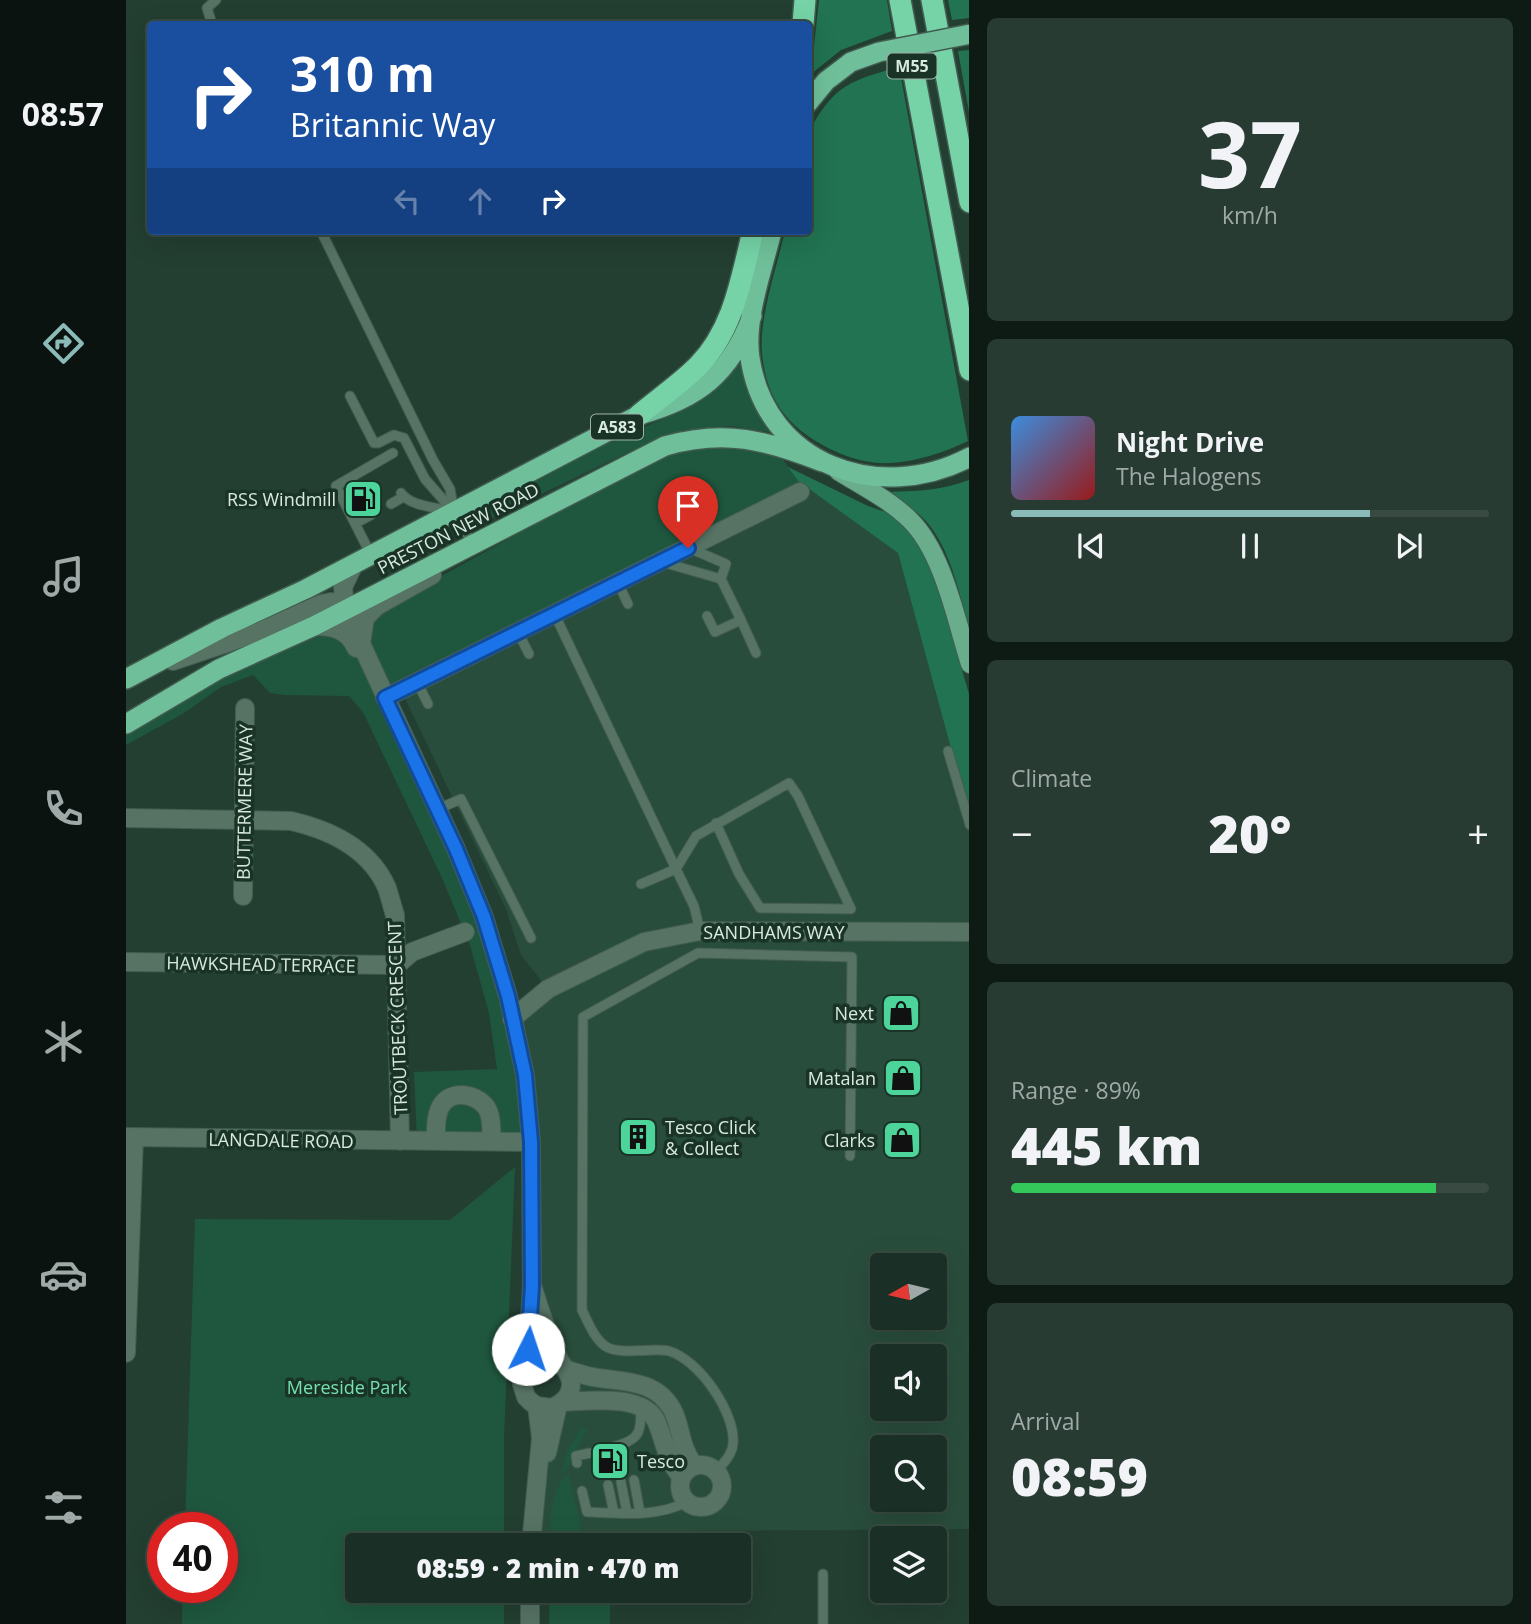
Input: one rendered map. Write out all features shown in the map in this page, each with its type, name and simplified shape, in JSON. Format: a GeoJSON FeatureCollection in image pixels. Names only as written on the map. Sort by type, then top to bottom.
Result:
{"type":"FeatureCollection","features":[{"type":"Feature","properties":{"kind":"highway"},"geometry":{"type":"LineString","coordinates":[[803,21],[805,0]]}},
{"type":"Feature","properties":{"kind":"highway","name":"M55"},"geometry":{"type":"LineString","coordinates":[[900,0],[969,370]]}},
{"type":"Feature","properties":{"kind":"highway","name":"M55"},"geometry":{"type":"LineString","coordinates":[[932,0],[969,202]]}},
{"type":"Feature","properties":{"kind":"highway"},"geometry":{"type":"LineString","coordinates":[[812,98],[826,81],[851,62],[879,52],[969,34]]}},
{"type":"Feature","properties":{"kind":"highway"},"geometry":{"type":"LineString","coordinates":[[639,415],[697,367],[722,334],[738,295],[752,235]]}},
{"type":"Feature","properties":{"kind":"highway","name":"A583"},"geometry":{"type":"LineString","coordinates":[[771,235],[752,316],[750,358],[766,408],[788,436],[827,465],[850,473],[885,478],[937,471],[969,457]]}},
{"type":"Feature","properties":{"kind":"highway","name":"PRESTON NEW ROAD"},"geometry":{"type":"LineString","coordinates":[[133,675],[639,415],[669,407],[708,384],[736,352],[752,316]]}},
{"type":"Feature","properties":{"kind":"highway","name":"PRESTON NEW ROAD"},"geometry":{"type":"LineString","coordinates":[[126,724],[219,669],[314,626],[637,459],[681,442],[714,437],[746,438],[783,447],[827,465]]}},
{"type":"Feature","properties":{"kind":"main road"},"geometry":{"type":"LineString","coordinates":[[827,465],[900,511],[919,530],[937,561],[969,664]]}},
{"type":"Feature","properties":{"kind":"street"},"geometry":{"type":"LineString","coordinates":[[383,695],[418,682],[800,492]]}},
{"type":"Feature","properties":{"kind":"street"},"geometry":{"type":"LineString","coordinates":[[361,644],[365,618],[377,606],[454,563],[472,543]]}},
{"type":"Feature","properties":{"kind":"street"},"geometry":{"type":"LineString","coordinates":[[363,559],[343,587],[345,609],[484,917],[508,996],[525,1075],[531,1142],[532,1286],[527,1370]]}},
{"type":"Feature","properties":{"kind":"street","name":"A583"},"geometry":{"type":"LineString","coordinates":[[133,675],[254,634],[321,604],[331,603],[345,609]]}},
{"type":"Feature","properties":{"kind":"street"},"geometry":{"type":"LineString","coordinates":[[314,626],[335,627],[352,640],[372,684],[383,695]]}},
{"type":"Feature","properties":{"kind":"street","name":"BUTTERMERE WAY"},"geometry":{"type":"LineString","coordinates":[[243,896],[245,708]]}},
{"type":"Feature","properties":{"kind":"street","name":"TROUTBECK CRESCENT"},"geometry":{"type":"LineString","coordinates":[[126,818],[273,819],[311,825],[337,836],[360,852],[375,869],[387,888],[395,915],[400,1141]]}},
{"type":"Feature","properties":{"kind":"street"},"geometry":{"type":"LineString","coordinates":[[397,965],[412,952],[465,932]]}},
{"type":"Feature","properties":{"kind":"street","name":"SANDHAMS WAY"},"geometry":{"type":"LineString","coordinates":[[512,1019],[548,989],[644,942],[700,932],[969,932]]}},
{"type":"Feature","properties":{"kind":"street","name":"HAWKSHEAD TERRACE"},"geometry":{"type":"LineString","coordinates":[[126,962],[397,965]]}},
{"type":"Feature","properties":{"kind":"street","name":"SANDHAMS WAY"},"geometry":{"type":"LineString","coordinates":[[508,996],[548,989]]}},
{"type":"Feature","properties":{"kind":"street"},"geometry":{"type":"LineString","coordinates":[[436,1141],[438,1113],[442,1104],[451,1098],[465,1096],[480,1100],[487,1108],[492,1140]]}},
{"type":"Feature","properties":{"kind":"street"},"geometry":{"type":"LineString","coordinates":[[126,1353],[130,1138]]}},
{"type":"Feature","properties":{"kind":"street","name":"LANGDALE ROAD"},"geometry":{"type":"LineString","coordinates":[[130,1138],[531,1142]]}},
{"type":"Feature","properties":{"kind":"street"},"geometry":{"type":"LineString","coordinates":[[532,1286],[543,1321],[570,1377],[571,1388],[560,1404],[535,1498]]}},
{"type":"Feature","properties":{"kind":"street"},"geometry":{"type":"LineString","coordinates":[[687,1471],[664,1448],[658,1424],[652,1413],[640,1405],[612,1401],[560,1404],[551,1408],[537,1406],[526,1397],[523,1376],[532,1364],[546,1359],[589,1377],[633,1382],[651,1388],[672,1410],[686,1455],[687,1471],[679,1485],[681,1496],[686,1502],[700,1508],[716,1501],[722,1487],[716,1471],[705,1465],[687,1471]]}},
{"type":"Feature","properties":{"kind":"street"},"geometry":{"type":"LineString","coordinates":[[532,1533],[541,1438],[537,1406]]}},
{"type":"Feature","properties":{"kind":"street"},"geometry":{"type":"LineString","coordinates":[[530,1603],[530,1624]]}},
{"type":"Feature","properties":{"kind":"lane"},"geometry":{"type":"LineString","coordinates":[[211,21],[206,8],[216,0]]}},
{"type":"Feature","properties":{"kind":"lane"},"geometry":{"type":"LineString","coordinates":[[323,235],[433,460],[450,489],[454,512]]}},
{"type":"Feature","properties":{"kind":"lane"},"geometry":{"type":"LineString","coordinates":[[350,396],[374,443],[394,435],[404,438],[425,479],[454,512],[472,543]]}},
{"type":"Feature","properties":{"kind":"lane"},"geometry":{"type":"LineString","coordinates":[[363,559],[356,523],[336,486],[384,463],[393,453]]}},
{"type":"Feature","properties":{"kind":"lane"},"geometry":{"type":"LineString","coordinates":[[342,498],[357,489]]}},
{"type":"Feature","properties":{"kind":"lane"},"geometry":{"type":"LineString","coordinates":[[391,503],[402,495],[454,512]]}},
{"type":"Feature","properties":{"kind":"lane"},"geometry":{"type":"LineString","coordinates":[[348,510],[363,501]]}},
{"type":"Feature","properties":{"kind":"lane"},"geometry":{"type":"LineString","coordinates":[[356,523],[371,515]]}},
{"type":"Feature","properties":{"kind":"lane"},"geometry":{"type":"LineString","coordinates":[[688,548],[726,564],[721,579],[756,653]]}},
{"type":"Feature","properties":{"kind":"lane"},"geometry":{"type":"LineString","coordinates":[[661,561],[721,579]]}},
{"type":"Feature","properties":{"kind":"lane"},"geometry":{"type":"LineString","coordinates":[[618,583],[628,604]]}},
{"type":"Feature","properties":{"kind":"lane"},"geometry":{"type":"LineString","coordinates":[[554,613],[694,906],[700,932]]}},
{"type":"Feature","properties":{"kind":"lane"},"geometry":{"type":"LineString","coordinates":[[707,616],[715,632],[741,620]]}},
{"type":"Feature","properties":{"kind":"lane"},"geometry":{"type":"LineString","coordinates":[[518,632],[529,654]]}},
{"type":"Feature","properties":{"kind":"lane"},"geometry":{"type":"LineString","coordinates":[[418,682],[428,704]]}},
{"type":"Feature","properties":{"kind":"lane"},"geometry":{"type":"LineString","coordinates":[[948,751],[969,825]]}},
{"type":"Feature","properties":{"kind":"lane"},"geometry":{"type":"LineString","coordinates":[[641,884],[676,869],[696,836],[716,823],[789,783],[798,796],[851,909],[760,908],[739,874],[716,823]]}},
{"type":"Feature","properties":{"kind":"lane"},"geometry":{"type":"LineString","coordinates":[[438,810],[461,799],[531,938]]}},
{"type":"Feature","properties":{"kind":"lane"},"geometry":{"type":"LineString","coordinates":[[716,1471],[724,1463],[733,1446],[731,1429],[715,1390],[688,1360],[668,1351],[615,1350],[605,1346],[590,1328],[582,1310],[583,1017],[698,953],[852,957],[850,1156]]}},
{"type":"Feature","properties":{"kind":"lane"},"geometry":{"type":"LineString","coordinates":[[614,1450],[627,1448],[637,1436],[642,1421],[640,1405]]}},
{"type":"Feature","properties":{"kind":"lane"},"geometry":{"type":"LineString","coordinates":[[577,1463],[576,1456],[590,1453]]}},
{"type":"Feature","properties":{"kind":"lane"},"geometry":{"type":"LineString","coordinates":[[634,1480],[640,1513]]}},
{"type":"Feature","properties":{"kind":"lane"},"geometry":{"type":"LineString","coordinates":[[621,1482],[627,1513]]}},
{"type":"Feature","properties":{"kind":"lane"},"geometry":{"type":"LineString","coordinates":[[608,1485],[614,1513]]}},
{"type":"Feature","properties":{"kind":"lane"},"geometry":{"type":"LineString","coordinates":[[582,1491],[587,1512],[640,1513],[676,1507],[686,1502]]}},
{"type":"Feature","properties":{"kind":"lane"},"geometry":{"type":"LineString","coordinates":[[823,1574],[823,1624]]}},
{"type":"Feature","properties":{"kind":"shaded area"},"geometry":{"type":"Polygon","coordinates":[[[798,481],[898,553],[969,815],[969,1529],[947,1529],[947,1526],[870,1526],[870,1530],[532,1532],[535,1498],[569,1392],[543,1321],[531,1237],[512,1019],[548,989],[521,955],[506,909],[401,690],[800,492],[798,481]]]}},
{"type":"Feature","properties":{"kind":"green space"},"geometry":{"type":"Polygon","coordinates":[[[819,0],[887,0],[892,31],[841,50],[812,73],[819,0]]]}},
{"type":"Feature","properties":{"kind":"green space"},"geometry":{"type":"Polygon","coordinates":[[[948,0],[969,0],[969,18],[952,20],[948,0]]]}},
{"type":"Feature","properties":{"kind":"green space"},"geometry":{"type":"Polygon","coordinates":[[[969,50],[969,112],[958,51],[969,50]]]}},
{"type":"Feature","properties":{"kind":"green space"},"geometry":{"type":"Polygon","coordinates":[[[899,67],[968,441],[940,453],[891,463],[864,461],[839,453],[795,426],[776,402],[769,387],[762,352],[766,308],[784,235],[812,235],[812,126],[837,93],[869,76],[899,67]]]}},
{"type":"Feature","properties":{"kind":"green space"},"geometry":{"type":"Polygon","coordinates":[[[739,362],[748,393],[769,432],[732,426],[670,436],[637,448],[475,526],[468,513],[580,456],[689,407],[718,387],[739,362]]]}},
{"type":"Feature","properties":{"kind":"green space"},"geometry":{"type":"Polygon","coordinates":[[[714,437],[779,454],[798,481],[800,492],[385,698],[484,917],[531,1142],[417,1141],[414,1072],[497,1069],[489,1013],[470,945],[442,878],[363,712],[349,696],[270,693],[253,675],[221,687],[184,713],[126,745],[126,724],[314,626],[363,640],[365,618],[505,541],[526,524],[598,480],[714,437]]]}},
{"type":"Feature","properties":{"kind":"green space"},"geometry":{"type":"Polygon","coordinates":[[[788,467],[868,506],[891,514],[914,534],[933,570],[969,694],[969,815],[898,553],[798,481],[788,467]]]}},
{"type":"Feature","properties":{"kind":"green space"},"geometry":{"type":"Polygon","coordinates":[[[969,480],[969,628],[953,572],[941,544],[925,520],[890,492],[940,488],[969,480]]]}},
{"type":"Feature","properties":{"kind":"green space","name":"Mereside Park"},"geometry":{"type":"Polygon","coordinates":[[[515,1167],[504,1437],[504,1533],[345,1533],[345,1603],[504,1603],[504,1624],[182,1624],[183,1603],[238,1603],[238,1512],[186,1512],[195,1219],[450,1220],[515,1167]]]}},
{"type":"Feature","properties":{"kind":"green space"},"geometry":{"type":"Polygon","coordinates":[[[582,1426],[587,1430],[567,1469],[561,1474],[567,1452],[582,1426]]]}},
{"type":"Feature","properties":{"kind":"green space"},"geometry":{"type":"Polygon","coordinates":[[[568,1472],[582,1531],[610,1533],[550,1533],[554,1497],[568,1472]]]}},
{"type":"Feature","properties":{"kind":"green space"},"geometry":{"type":"Polygon","coordinates":[[[550,1603],[610,1603],[610,1624],[549,1624],[550,1603]]]}},
{"type":"Feature","properties":{"kind":"place","name":"RSS Windmill"},"geometry":{"type":"Point","coordinates":[363,499]}},
{"type":"Feature","properties":{"kind":"place","name":"Next"},"geometry":{"type":"Point","coordinates":[901,1013]}},
{"type":"Feature","properties":{"kind":"place","name":"Matalan"},"geometry":{"type":"Point","coordinates":[903,1078]}},
{"type":"Feature","properties":{"kind":"place","name":"Tesco Click & Collect"},"geometry":{"type":"Point","coordinates":[638,1137]}},
{"type":"Feature","properties":{"kind":"place","name":"Clarks"},"geometry":{"type":"Point","coordinates":[902,1140]}},
{"type":"Feature","properties":{"kind":"place","name":"Tesco"},"geometry":{"type":"Point","coordinates":[610,1461]}},
{"type":"Feature","properties":{"kind":"route"},"geometry":{"type":"LineString","coordinates":[[528,1349],[532,1286],[531,1142],[525,1075],[508,996],[484,917],[456,849],[385,698],[688,548]]}}]}
